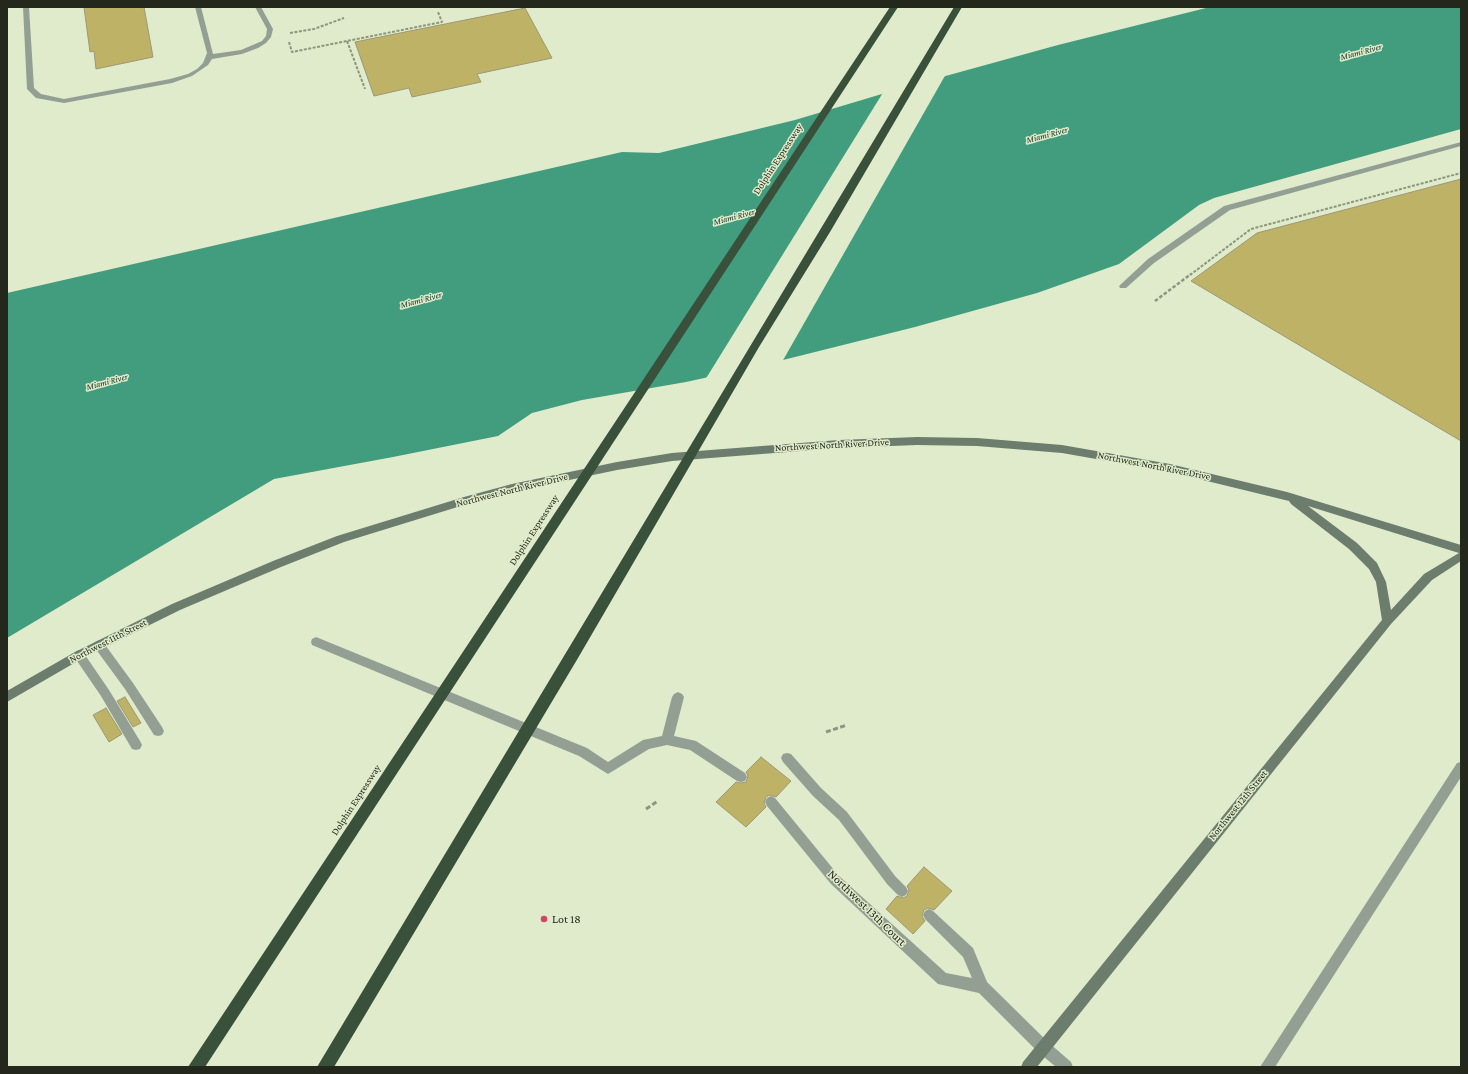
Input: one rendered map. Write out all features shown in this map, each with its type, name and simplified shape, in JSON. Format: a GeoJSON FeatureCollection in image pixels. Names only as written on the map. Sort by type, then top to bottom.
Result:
{"type":"FeatureCollection","features":[{"type":"Feature","properties":{"kind":"highway","name":"Dolphin Expressway"},"geometry":{"type":"LineString","coordinates":[[196,1067],[894,7]]}},
{"type":"Feature","properties":{"kind":"highway"},"geometry":{"type":"LineString","coordinates":[[325,1067],[573,654],[755,345],[826,232],[958,7]]}},
{"type":"Feature","properties":{"kind":"main road","name":"Northwest North River Drive"},"geometry":{"type":"LineString","coordinates":[[211,592],[341,539],[464,501],[563,477],[617,466],[688,456],[838,444],[917,441],[977,442],[1062,449],[1115,457],[1170,468],[1287,496],[1461,549]]}},
{"type":"Feature","properties":{"kind":"main road"},"geometry":{"type":"LineString","coordinates":[[1287,496],[1354,546],[1373,566],[1381,582],[1387,621]]}},
{"type":"Feature","properties":{"kind":"main road","name":"Northwest 12th Street"},"geometry":{"type":"LineString","coordinates":[[1028,1067],[1387,621],[1415,589],[1441,568],[1461,556]]}},
{"type":"Feature","properties":{"kind":"main road","name":"Northwest 11th Street"},"geometry":{"type":"LineString","coordinates":[[7,697],[79,655],[170,610],[211,592]]}},
{"type":"Feature","properties":{"kind":"street"},"geometry":{"type":"LineString","coordinates":[[26,7],[31,89],[39,96],[64,101],[172,81],[190,75],[199,70],[206,64],[210,57],[210,53],[198,7]]}},
{"type":"Feature","properties":{"kind":"street"},"geometry":{"type":"LineString","coordinates":[[210,57],[242,52],[256,47],[270,36],[270,29],[258,7]]}},
{"type":"Feature","properties":{"kind":"street"},"geometry":{"type":"LineString","coordinates":[[1123,286],[1151,261],[1227,208],[1461,144]]}},
{"type":"Feature","properties":{"kind":"street"},"geometry":{"type":"LineString","coordinates":[[316,642],[583,752],[608,769],[628,754],[647,744],[667,740],[692,745],[741,777]]}},
{"type":"Feature","properties":{"kind":"street"},"geometry":{"type":"LineString","coordinates":[[99,645],[129,686],[158,731]]}},
{"type":"Feature","properties":{"kind":"street"},"geometry":{"type":"LineString","coordinates":[[79,655],[105,693],[136,745]]}},
{"type":"Feature","properties":{"kind":"street"},"geometry":{"type":"LineString","coordinates":[[667,740],[678,697]]}},
{"type":"Feature","properties":{"kind":"street"},"geometry":{"type":"LineString","coordinates":[[787,758],[817,792],[843,816],[886,874],[902,891]]}},
{"type":"Feature","properties":{"kind":"street"},"geometry":{"type":"LineString","coordinates":[[1267,1067],[1461,767]]}},
{"type":"Feature","properties":{"kind":"street","name":"Northwest 13th Court"},"geometry":{"type":"LineString","coordinates":[[771,802],[836,880],[943,979],[982,987]]}},
{"type":"Feature","properties":{"kind":"street"},"geometry":{"type":"LineString","coordinates":[[929,915],[968,953],[982,987],[1043,1047],[1066,1067]]}},
{"type":"Feature","properties":{"kind":"path"},"geometry":{"type":"LineString","coordinates":[[288,40],[292,52],[442,22],[438,12]]}},
{"type":"Feature","properties":{"kind":"path"},"geometry":{"type":"LineString","coordinates":[[286,33],[314,29],[344,18]]}},
{"type":"Feature","properties":{"kind":"path"},"geometry":{"type":"LineString","coordinates":[[347,41],[365,89]]}},
{"type":"Feature","properties":{"kind":"path"},"geometry":{"type":"LineString","coordinates":[[1154,301],[1251,229],[1461,173]]}},
{"type":"Feature","properties":{"kind":"path"},"geometry":{"type":"LineString","coordinates":[[826,732],[847,725]]}},
{"type":"Feature","properties":{"kind":"path"},"geometry":{"type":"LineString","coordinates":[[646,809],[658,801]]}},
{"type":"Feature","properties":{"kind":"water","name":"Miami River"},"geometry":{"type":"Polygon","coordinates":[[[1210,7],[1461,7],[1461,129],[1214,198],[1199,205],[1119,264],[1037,293],[915,327],[759,366],[686,382],[582,400],[532,413],[498,436],[274,479],[7,638],[7,293],[622,152],[659,153],[795,120],[902,88],[1058,45],[1210,7]]]}},
{"type":"Feature","properties":{"kind":"pier"},"geometry":{"type":"Polygon","coordinates":[[[946,74],[782,362],[705,380],[884,91],[946,74]]]}},
{"type":"Feature","properties":{"kind":"building"},"geometry":{"type":"Polygon","coordinates":[[[84,7],[144,7],[153,57],[96,69],[94,51],[90,52],[84,7]]]}},
{"type":"Feature","properties":{"kind":"building"},"geometry":{"type":"Polygon","coordinates":[[[525,8],[552,58],[477,74],[481,82],[412,97],[409,88],[374,96],[355,42],[525,8]]]}},
{"type":"Feature","properties":{"kind":"building"},"geometry":{"type":"Polygon","coordinates":[[[1461,179],[1461,441],[1191,281],[1257,233],[1461,179]]]}},
{"type":"Feature","properties":{"kind":"building"},"geometry":{"type":"Polygon","coordinates":[[[125,697],[141,723],[133,727],[117,701],[125,697]]]}},
{"type":"Feature","properties":{"kind":"building"},"geometry":{"type":"Polygon","coordinates":[[[106,708],[122,734],[109,742],[93,715],[106,708]]]}},
{"type":"Feature","properties":{"kind":"building"},"geometry":{"type":"Polygon","coordinates":[[[761,757],[791,781],[776,797],[770,795],[766,797],[764,803],[766,807],[746,827],[716,802],[736,782],[746,782],[748,776],[746,772],[761,757]]]}},
{"type":"Feature","properties":{"kind":"building"},"geometry":{"type":"Polygon","coordinates":[[[924,867],[952,891],[934,910],[928,908],[924,910],[922,916],[925,921],[913,934],[886,909],[897,896],[903,898],[907,896],[909,890],[907,886],[924,867]]]}},
{"type":"Feature","properties":{"kind":"place","name":"Lot 18"},"geometry":{"type":"Point","coordinates":[544,919]}}]}
